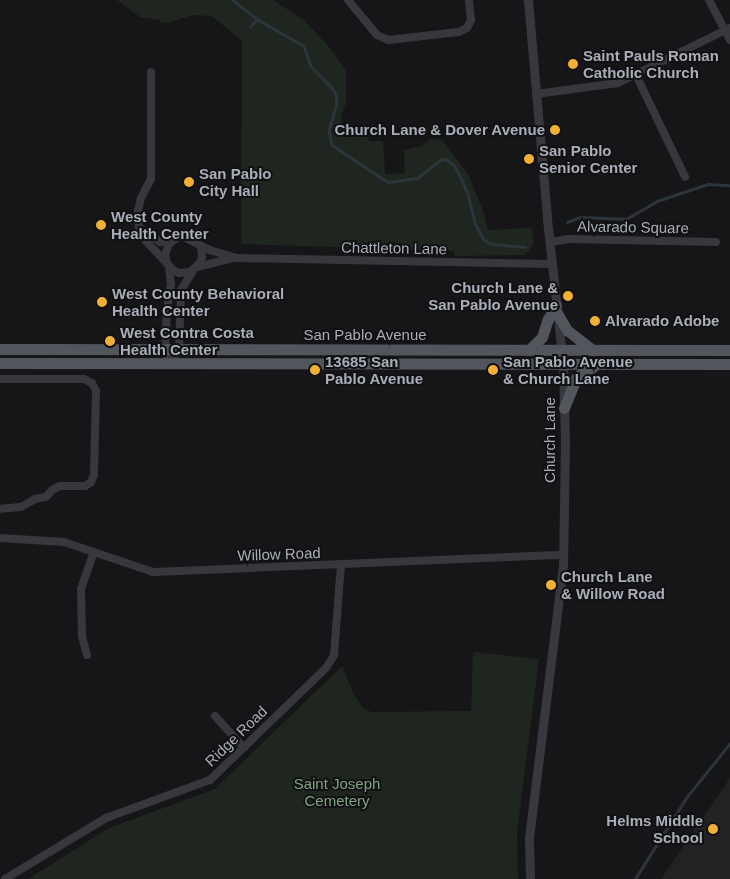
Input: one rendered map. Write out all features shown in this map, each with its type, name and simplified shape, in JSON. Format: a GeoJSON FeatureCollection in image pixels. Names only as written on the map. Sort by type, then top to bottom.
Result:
{"type":"FeatureCollection","features":[{"type":"Feature","properties":{"kind":"main road"},"geometry":{"type":"LineString","coordinates":[[528,350],[542,337],[548,319],[557,309],[567,330],[593,350]]}},
{"type":"Feature","properties":{"kind":"main road","name":"San Pablo Avenue"},"geometry":{"type":"LineString","coordinates":[[0,349],[730,350]]}},
{"type":"Feature","properties":{"kind":"main road"},"geometry":{"type":"LineString","coordinates":[[391,364],[400,358],[437,355],[440,350]]}},
{"type":"Feature","properties":{"kind":"main road"},"geometry":{"type":"LineString","coordinates":[[652,364],[661,356],[699,355],[704,350]]}},
{"type":"Feature","properties":{"kind":"main road","name":"San Pablo Avenue"},"geometry":{"type":"LineString","coordinates":[[0,363],[730,364]]}},
{"type":"Feature","properties":{"kind":"main road"},"geometry":{"type":"LineString","coordinates":[[564,408],[576,378],[584,371],[599,365]]}},
{"type":"Feature","properties":{"kind":"street"},"geometry":{"type":"LineString","coordinates":[[348,0],[377,35],[388,40],[460,32],[467,28],[471,20],[469,0]]}},
{"type":"Feature","properties":{"kind":"street","name":"Church Lane"},"geometry":{"type":"LineString","coordinates":[[528,0],[552,264],[562,350],[564,408],[564,555],[529,838],[530,879]]}},
{"type":"Feature","properties":{"kind":"street"},"geometry":{"type":"LineString","coordinates":[[709,0],[728,29],[730,40]]}},
{"type":"Feature","properties":{"kind":"street"},"geometry":{"type":"LineString","coordinates":[[536,94],[618,83],[728,29]]}},
{"type":"Feature","properties":{"kind":"street"},"geometry":{"type":"LineString","coordinates":[[151,72],[151,179],[141,198],[138,211],[140,228],[146,241],[168,265],[179,273],[196,268]]}},
{"type":"Feature","properties":{"kind":"street"},"geometry":{"type":"LineString","coordinates":[[636,75],[685,177]]}},
{"type":"Feature","properties":{"kind":"street"},"geometry":{"type":"LineString","coordinates":[[140,228],[160,242],[173,240],[178,237],[189,238],[200,246],[202,257],[181,290],[179,350],[169,364]]}},
{"type":"Feature","properties":{"kind":"street","name":"Alvarado Square"},"geometry":{"type":"LineString","coordinates":[[550,242],[568,239],[716,242]]}},
{"type":"Feature","properties":{"kind":"street"},"geometry":{"type":"LineString","coordinates":[[169,364],[165,350],[167,309],[171,284],[166,250],[173,240]]}},
{"type":"Feature","properties":{"kind":"street","name":"Chattleton Lane"},"geometry":{"type":"LineString","coordinates":[[200,246],[236,258]]}},
{"type":"Feature","properties":{"kind":"street","name":"Chattleton Lane"},"geometry":{"type":"LineString","coordinates":[[196,268],[236,258],[552,264]]}},
{"type":"Feature","properties":{"kind":"street"},"geometry":{"type":"LineString","coordinates":[[0,379],[84,379],[92,383],[96,391],[94,475],[91,482],[85,486],[60,486],[52,490],[46,497],[35,499],[21,507],[0,509]]}},
{"type":"Feature","properties":{"kind":"street","name":"Willow Road"},"geometry":{"type":"LineString","coordinates":[[0,538],[64,542],[153,572],[564,555]]}},
{"type":"Feature","properties":{"kind":"street"},"geometry":{"type":"LineString","coordinates":[[88,656],[82,636],[81,589],[94,552]]}},
{"type":"Feature","properties":{"kind":"street","name":"Ridge Road"},"geometry":{"type":"LineString","coordinates":[[5,879],[106,818],[210,780],[326,668],[334,655],[341,565]]}},
{"type":"Feature","properties":{"kind":"street"},"geometry":{"type":"LineString","coordinates":[[215,716],[244,748]]}},
{"type":"Feature","properties":{"kind":"shaded area","name":"Helms Middle School"},"geometry":{"type":"Polygon","coordinates":[[[730,778],[730,879],[661,879],[730,778]]]}},
{"type":"Feature","properties":{"kind":"green space"},"geometry":{"type":"Polygon","coordinates":[[[117,0],[273,0],[304,20],[330,48],[346,71],[346,103],[341,117],[343,127],[367,126],[369,141],[383,141],[385,174],[405,173],[404,150],[422,146],[430,139],[442,140],[468,174],[482,208],[488,230],[532,228],[534,244],[525,255],[454,256],[454,251],[241,244],[242,41],[212,16],[193,15],[167,23],[160,22],[160,20],[140,17],[117,0]]]}},
{"type":"Feature","properties":{"kind":"green space","name":"Saint Joseph Cemetery"},"geometry":{"type":"Polygon","coordinates":[[[473,652],[539,659],[517,833],[518,879],[28,879],[109,828],[215,789],[342,666],[354,695],[364,709],[372,712],[471,711],[473,652]]]}},
{"type":"Feature","properties":{"kind":"waterway"},"geometry":{"type":"LineString","coordinates":[[233,0],[257,19],[304,46],[311,66],[336,94],[337,103],[329,131],[332,145],[388,182],[417,178],[440,160],[446,159],[455,166],[462,180],[468,194],[475,223],[484,240],[492,244],[525,247]]}},
{"type":"Feature","properties":{"kind":"waterway"},"geometry":{"type":"LineString","coordinates":[[250,27],[257,19]]}},
{"type":"Feature","properties":{"kind":"waterway"},"geometry":{"type":"LineString","coordinates":[[567,222],[581,217],[626,219],[657,201],[708,184],[730,185]]}},
{"type":"Feature","properties":{"kind":"waterway"},"geometry":{"type":"LineString","coordinates":[[635,879],[686,798],[730,743]]}},
{"type":"Feature","properties":{"kind":"place","name":"Saint Pauls Roman Catholic Church"},"geometry":{"type":"Point","coordinates":[573,64]}},
{"type":"Feature","properties":{"kind":"place","name":"Church Lane & Dover Avenue"},"geometry":{"type":"Point","coordinates":[555,130]}},
{"type":"Feature","properties":{"kind":"place","name":"San Pablo Senior Center"},"geometry":{"type":"Point","coordinates":[529,159]}},
{"type":"Feature","properties":{"kind":"place","name":"San Pablo City Hall"},"geometry":{"type":"Point","coordinates":[189,182]}},
{"type":"Feature","properties":{"kind":"place","name":"West County Health Center"},"geometry":{"type":"Point","coordinates":[101,225]}},
{"type":"Feature","properties":{"kind":"place","name":"Church Lane & San Pablo Avenue"},"geometry":{"type":"Point","coordinates":[568,296]}},
{"type":"Feature","properties":{"kind":"place","name":"West County Behavioral Health Center"},"geometry":{"type":"Point","coordinates":[102,302]}},
{"type":"Feature","properties":{"kind":"place","name":"Alvarado Adobe"},"geometry":{"type":"Point","coordinates":[595,321]}},
{"type":"Feature","properties":{"kind":"place","name":"West Contra Costa Health Center"},"geometry":{"type":"Point","coordinates":[110,341]}},
{"type":"Feature","properties":{"kind":"place","name":"13685 San Pablo Avenue"},"geometry":{"type":"Point","coordinates":[315,370]}},
{"type":"Feature","properties":{"kind":"place","name":"San Pablo Avenue & Church Lane"},"geometry":{"type":"Point","coordinates":[493,370]}},
{"type":"Feature","properties":{"kind":"place","name":"Church Lane & Willow Road"},"geometry":{"type":"Point","coordinates":[551,585]}},
{"type":"Feature","properties":{"kind":"place","name":"Helms Middle School"},"geometry":{"type":"Point","coordinates":[713,829]}}]}
